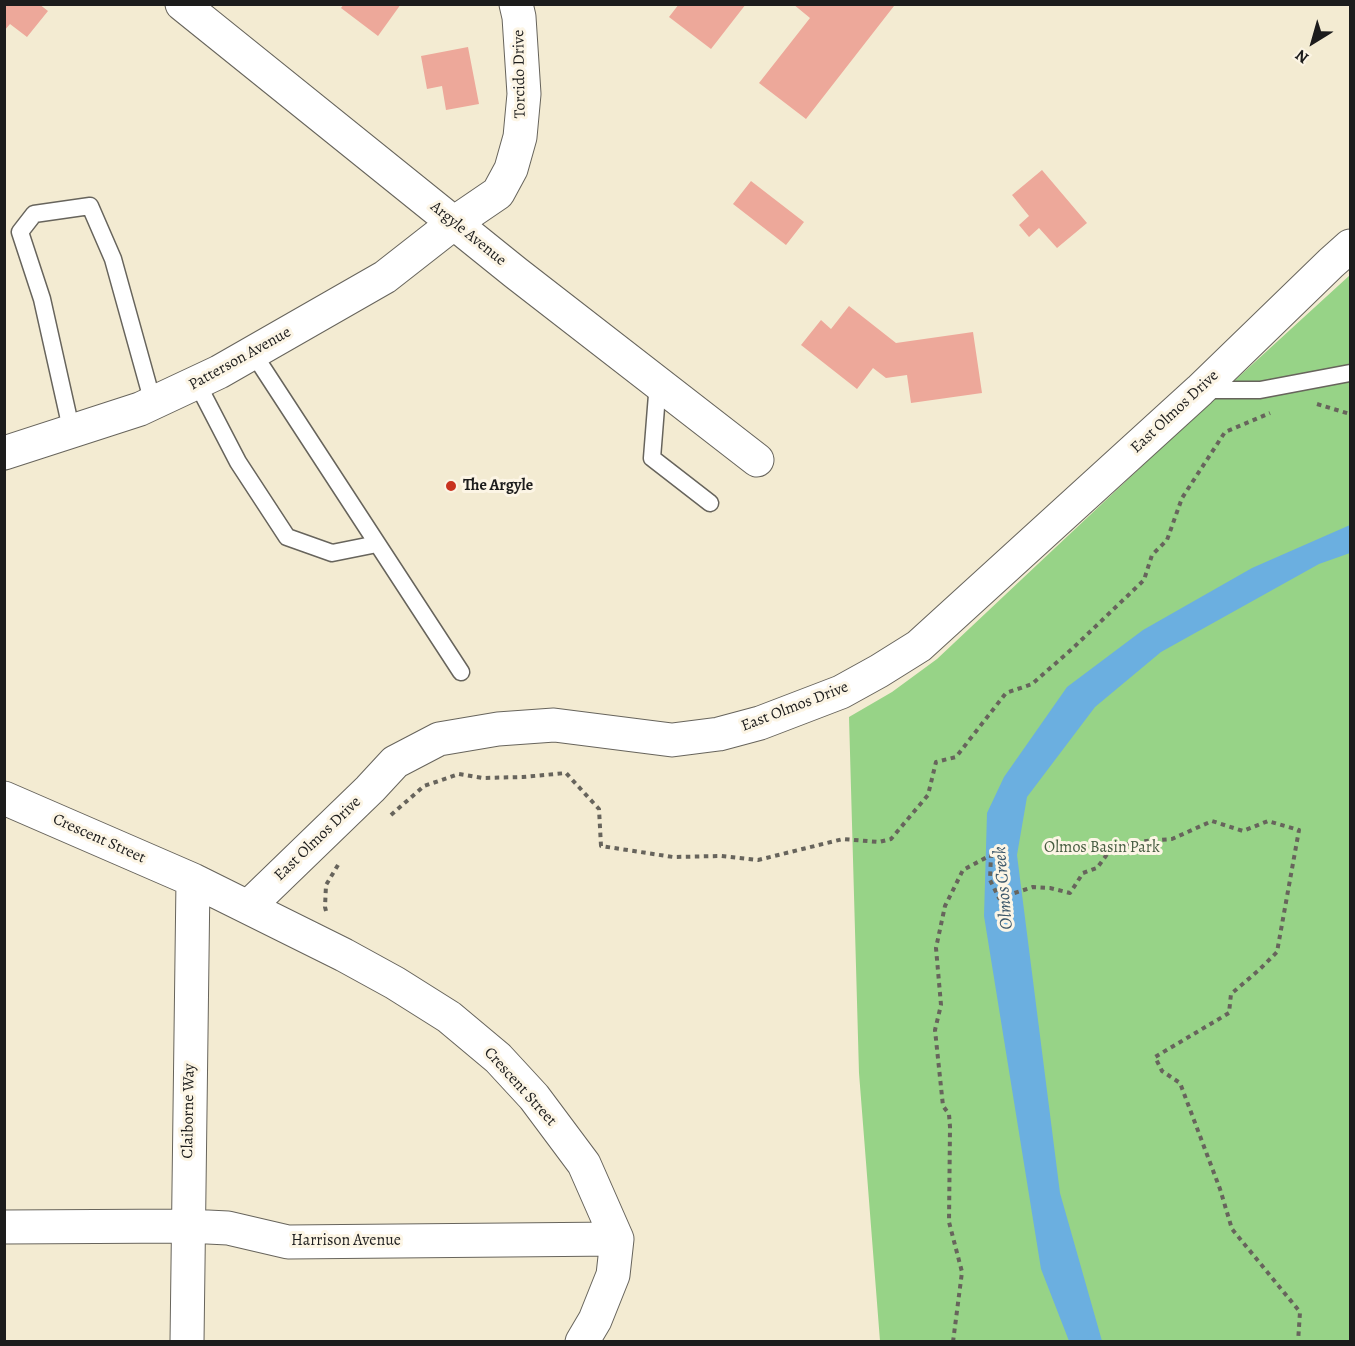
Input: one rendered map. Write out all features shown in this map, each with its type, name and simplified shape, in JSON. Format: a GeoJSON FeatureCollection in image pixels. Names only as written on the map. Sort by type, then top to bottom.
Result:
{"type":"FeatureCollection","features":[{"type":"Feature","properties":{"kind":"street","name":"Argyle Avenue"},"geometry":{"type":"LineString","coordinates":[[182,4],[454,223],[757,459]]}},
{"type":"Feature","properties":{"kind":"street","name":"Torcido Drive"},"geometry":{"type":"LineString","coordinates":[[454,223],[498,194],[511,170],[520,136],[524,94],[519,17],[516,4]]}},
{"type":"Feature","properties":{"kind":"street","name":"Patterson Avenue"},"geometry":{"type":"LineString","coordinates":[[4,453],[72,433],[153,403],[198,383],[385,277],[454,223]]}},
{"type":"Feature","properties":{"kind":"street","name":"East Olmos Drive"},"geometry":{"type":"LineString","coordinates":[[248,907],[395,762],[439,739],[498,729],[554,725],[672,740],[719,734],[760,723],[841,692],[919,646],[1200,390],[1350,246]]}},
{"type":"Feature","properties":{"kind":"street","name":"Crescent Street"},"geometry":{"type":"LineString","coordinates":[[4,798],[193,880],[248,907],[344,955],[395,983],[449,1017],[498,1058],[534,1097],[584,1164],[617,1239]]}},
{"type":"Feature","properties":{"kind":"street","name":"Claiborne Way"},"geometry":{"type":"LineString","coordinates":[[187,1341],[193,880]]}},
{"type":"Feature","properties":{"kind":"street","name":"Harrison Avenue"},"geometry":{"type":"LineString","coordinates":[[4,1227],[187,1226],[228,1228],[288,1242],[617,1239]]}},
{"type":"Feature","properties":{"kind":"street"},"geometry":{"type":"LineString","coordinates":[[582,1341],[595,1320],[613,1275],[617,1239]]}},
{"type":"Feature","properties":{"kind":"lane"},"geometry":{"type":"LineString","coordinates":[[72,433],[42,299],[20,232],[34,214],[90,206],[113,260],[153,403]]}},
{"type":"Feature","properties":{"kind":"lane"},"geometry":{"type":"LineString","coordinates":[[253,353],[460,672]]}},
{"type":"Feature","properties":{"kind":"lane"},"geometry":{"type":"LineString","coordinates":[[1200,390],[1260,390],[1350,373]]}},
{"type":"Feature","properties":{"kind":"lane"},"geometry":{"type":"LineString","coordinates":[[658,382],[652,458],[710,503]]}},
{"type":"Feature","properties":{"kind":"lane"},"geometry":{"type":"LineString","coordinates":[[198,383],[238,462],[287,537],[332,553],[377,544]]}},
{"type":"Feature","properties":{"kind":"path"},"geometry":{"type":"LineString","coordinates":[[953,1341],[962,1272],[949,1222],[950,1127],[949,1114],[943,1106],[935,1030],[941,1005],[936,948],[945,906],[963,870],[991,855],[990,880],[999,898],[1033,887],[1070,893],[1083,873],[1097,868],[1108,853],[1133,842],[1172,839],[1212,821],[1242,831],[1268,821],[1299,830],[1276,952],[1231,994],[1229,1013],[1155,1057],[1162,1071],[1180,1083],[1232,1229],[1300,1312],[1298,1341]]}},
{"type":"Feature","properties":{"kind":"green space","name":"Olmos Basin Park"},"geometry":{"type":"Polygon","coordinates":[[[1350,275],[1350,1341],[880,1341],[859,1073],[849,717],[892,692],[937,659],[1174,436],[1350,275]]]}},
{"type":"Feature","properties":{"kind":"water","name":"Olmos Creek"},"geometry":{"type":"Polygon","coordinates":[[[1350,525],[1350,553],[1319,564],[1161,652],[1095,707],[1027,797],[1017,855],[1060,1193],[1102,1341],[1069,1341],[1041,1269],[984,916],[987,813],[1004,777],[1067,687],[1143,630],[1252,568],[1350,525]]]}},
{"type":"Feature","properties":{"kind":"building"},"geometry":{"type":"Polygon","coordinates":[[[4,4],[39,4],[48,11],[27,37],[10,24],[4,31],[4,4]]]}},
{"type":"Feature","properties":{"kind":"building"},"geometry":{"type":"Polygon","coordinates":[[[344,4],[401,4],[378,36],[341,8],[344,4]]]}},
{"type":"Feature","properties":{"kind":"building"},"geometry":{"type":"Polygon","coordinates":[[[679,4],[746,4],[711,49],[669,17],[679,4]]]}},
{"type":"Feature","properties":{"kind":"building"},"geometry":{"type":"Polygon","coordinates":[[[793,4],[894,6],[806,119],[759,83],[810,18],[793,4]]]}},
{"type":"Feature","properties":{"kind":"building"},"geometry":{"type":"Polygon","coordinates":[[[468,47],[479,104],[446,110],[442,86],[427,89],[421,56],[468,47]]]}},
{"type":"Feature","properties":{"kind":"building"},"geometry":{"type":"Polygon","coordinates":[[[1042,170],[1087,223],[1057,248],[1039,228],[1029,237],[1019,225],[1029,216],[1012,195],[1042,170]]]}},
{"type":"Feature","properties":{"kind":"building"},"geometry":{"type":"Polygon","coordinates":[[[751,181],[804,222],[786,245],[733,204],[751,181]]]}},
{"type":"Feature","properties":{"kind":"building"},"geometry":{"type":"Polygon","coordinates":[[[849,306],[896,343],[973,332],[982,393],[911,403],[907,375],[886,378],[873,368],[857,389],[801,345],[821,320],[831,329],[849,306]]]}},
{"type":"Feature","properties":{"kind":"place","name":"The Argyle"},"geometry":{"type":"Point","coordinates":[451,486]}}]}
